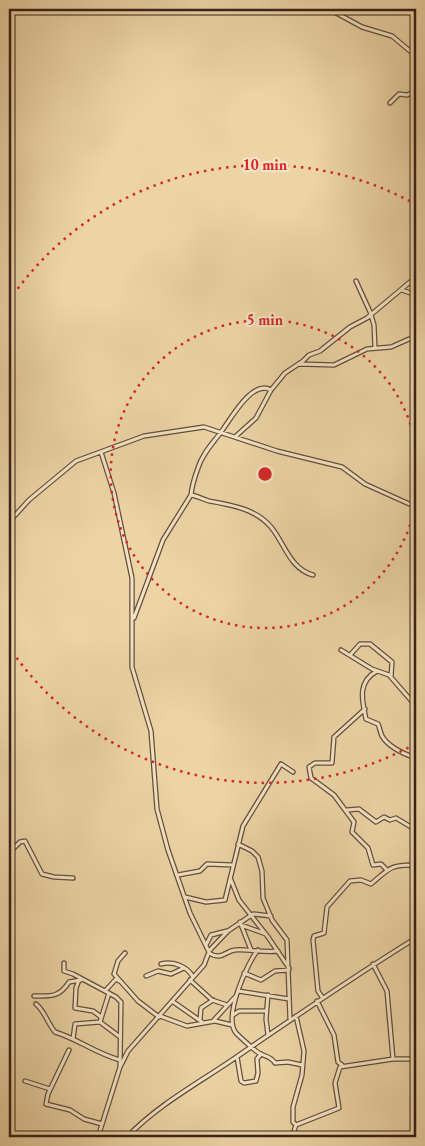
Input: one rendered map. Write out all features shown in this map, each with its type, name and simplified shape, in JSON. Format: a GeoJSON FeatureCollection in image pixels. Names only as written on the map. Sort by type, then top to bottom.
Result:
{"type":"FeatureCollection","features":[{"type":"Feature","properties":{"kind":"street"},"geometry":{"type":"LineString","coordinates":[[329,9],[346,16],[362,27],[392,36],[416,54]]}},
{"type":"Feature","properties":{"kind":"street"},"geometry":{"type":"LineString","coordinates":[[390,103],[399,94],[416,93]]}},
{"type":"Feature","properties":{"kind":"street"},"geometry":{"type":"LineString","coordinates":[[236,436],[256,418],[281,376],[309,355],[320,351],[340,334],[371,315],[416,277]]}},
{"type":"Feature","properties":{"kind":"street"},"geometry":{"type":"LineString","coordinates":[[356,281],[374,325],[375,348]]}},
{"type":"Feature","properties":{"kind":"street"},"geometry":{"type":"LineString","coordinates":[[402,290],[416,295]]}},
{"type":"Feature","properties":{"kind":"street"},"geometry":{"type":"LineString","coordinates":[[299,364],[334,366],[354,354],[375,348],[393,346],[416,336]]}},
{"type":"Feature","properties":{"kind":"street"},"geometry":{"type":"LineString","coordinates":[[133,621],[163,540],[191,495],[198,467],[211,444],[249,395],[261,388],[271,390]]}},
{"type":"Feature","properties":{"kind":"street"},"geometry":{"type":"LineString","coordinates":[[9,522],[29,500],[70,465],[144,436],[204,427],[236,436],[276,451],[342,467],[365,484],[416,507]]}},
{"type":"Feature","properties":{"kind":"street"},"geometry":{"type":"LineString","coordinates":[[101,452],[114,493],[131,573],[132,667],[151,731],[155,796],[165,842],[196,927],[209,952],[214,956],[226,955],[234,950],[278,951]]}},
{"type":"Feature","properties":{"kind":"street"},"geometry":{"type":"LineString","coordinates":[[191,495],[234,505],[258,516],[272,528],[281,545],[296,565],[304,572],[313,575]]}},
{"type":"Feature","properties":{"kind":"street"},"geometry":{"type":"LineString","coordinates":[[351,654],[360,644],[370,644],[392,662],[391,677]]}},
{"type":"Feature","properties":{"kind":"street"},"geometry":{"type":"LineString","coordinates":[[341,650],[391,677],[416,706]]}},
{"type":"Feature","properties":{"kind":"street"},"geometry":{"type":"LineString","coordinates":[[377,671],[367,677],[362,688],[366,719],[378,724],[381,735],[386,741],[402,753],[416,758]]}},
{"type":"Feature","properties":{"kind":"street"},"geometry":{"type":"LineString","coordinates":[[365,709],[334,737],[332,763],[315,763],[309,769],[311,778],[334,795],[347,810],[354,822],[353,834],[368,848],[373,865],[381,864],[386,869]]}},
{"type":"Feature","properties":{"kind":"street"},"geometry":{"type":"LineString","coordinates":[[186,897],[206,902],[223,901],[231,880],[244,824],[281,764],[293,772]]}},
{"type":"Feature","properties":{"kind":"street"},"geometry":{"type":"LineString","coordinates":[[347,810],[359,809],[376,822],[384,817],[390,820],[395,818],[416,830]]}},
{"type":"Feature","properties":{"kind":"street"},"geometry":{"type":"LineString","coordinates":[[9,852],[20,842],[25,841],[42,874],[73,878]]}},
{"type":"Feature","properties":{"kind":"street"},"geometry":{"type":"LineString","coordinates":[[238,844],[258,856],[262,871],[264,898],[271,916],[286,939],[289,969],[290,1020]]}},
{"type":"Feature","properties":{"kind":"street"},"geometry":{"type":"LineString","coordinates":[[178,874],[200,871],[207,864],[233,865]]}},
{"type":"Feature","properties":{"kind":"street"},"geometry":{"type":"LineString","coordinates":[[411,865],[416,877]]}},
{"type":"Feature","properties":{"kind":"street"},"geometry":{"type":"LineString","coordinates":[[322,997],[318,992],[313,940],[314,936],[324,933],[328,907],[350,881],[361,880],[371,884],[386,869],[416,865]]}},
{"type":"Feature","properties":{"kind":"street"},"geometry":{"type":"LineString","coordinates":[[231,880],[239,900],[278,951],[289,969]]}},
{"type":"Feature","properties":{"kind":"street"},"geometry":{"type":"LineString","coordinates":[[206,945],[211,935],[228,931],[254,913],[260,916],[271,916]]}},
{"type":"Feature","properties":{"kind":"street"},"geometry":{"type":"LineString","coordinates":[[240,924],[266,935]]}},
{"type":"Feature","properties":{"kind":"street"},"geometry":{"type":"LineString","coordinates":[[240,924],[251,950]]}},
{"type":"Feature","properties":{"kind":"street"},"geometry":{"type":"LineString","coordinates":[[98,1137],[120,1067],[132,1045],[208,960],[209,952],[228,931]]}},
{"type":"Feature","properties":{"kind":"street"},"geometry":{"type":"LineString","coordinates":[[127,1137],[166,1102],[237,1057],[322,997],[416,938]]}},
{"type":"Feature","properties":{"kind":"street"},"geometry":{"type":"LineString","coordinates":[[258,950],[244,973],[237,993],[232,1025],[236,1032],[261,1054],[272,1057],[276,1064],[288,1062],[302,1065]]}},
{"type":"Feature","properties":{"kind":"street"},"geometry":{"type":"LineString","coordinates":[[124,953],[118,961],[114,973],[138,1001],[159,1017],[187,1026],[201,1021],[214,1021],[232,1025]]}},
{"type":"Feature","properties":{"kind":"street"},"geometry":{"type":"LineString","coordinates":[[161,964],[172,962],[184,968],[214,1000],[227,1004]]}},
{"type":"Feature","properties":{"kind":"street"},"geometry":{"type":"LineString","coordinates":[[64,963],[64,971],[120,999],[122,1005],[120,1067]]}},
{"type":"Feature","properties":{"kind":"street"},"geometry":{"type":"LineString","coordinates":[[373,964],[387,992],[393,1059]]}},
{"type":"Feature","properties":{"kind":"street"},"geometry":{"type":"LineString","coordinates":[[146,976],[155,972],[171,974],[184,968]]}},
{"type":"Feature","properties":{"kind":"street"},"geometry":{"type":"LineString","coordinates":[[244,973],[261,980],[275,971],[289,969]]}},
{"type":"Feature","properties":{"kind":"street"},"geometry":{"type":"LineString","coordinates":[[101,1020],[107,992],[116,979],[122,982]]}},
{"type":"Feature","properties":{"kind":"street"},"geometry":{"type":"LineString","coordinates":[[79,980],[76,988],[75,1008],[90,1010],[120,1037]]}},
{"type":"Feature","properties":{"kind":"street"},"geometry":{"type":"LineString","coordinates":[[34,996],[48,998],[61,992],[69,982],[86,981]]}},
{"type":"Feature","properties":{"kind":"street"},"geometry":{"type":"LineString","coordinates":[[237,993],[268,995],[289,999]]}},
{"type":"Feature","properties":{"kind":"street"},"geometry":{"type":"LineString","coordinates":[[214,1021],[237,993]]}},
{"type":"Feature","properties":{"kind":"street"},"geometry":{"type":"LineString","coordinates":[[268,995],[266,1010],[268,1035]]}},
{"type":"Feature","properties":{"kind":"street"},"geometry":{"type":"LineString","coordinates":[[201,1021],[201,1008],[214,1000]]}},
{"type":"Feature","properties":{"kind":"street"},"geometry":{"type":"LineString","coordinates":[[172,1001],[201,1021]]}},
{"type":"Feature","properties":{"kind":"street"},"geometry":{"type":"LineString","coordinates":[[317,1001],[334,1035],[338,1062],[342,1066]]}},
{"type":"Feature","properties":{"kind":"street"},"geometry":{"type":"LineString","coordinates":[[36,1004],[41,1008],[43,1016],[54,1031],[103,1055],[120,1060]]}},
{"type":"Feature","properties":{"kind":"street"},"geometry":{"type":"LineString","coordinates":[[233,1015],[239,1011],[266,1010]]}},
{"type":"Feature","properties":{"kind":"street"},"geometry":{"type":"LineString","coordinates":[[292,1137],[296,1125],[293,1107],[302,1074],[304,1042],[296,1016]]}},
{"type":"Feature","properties":{"kind":"street"},"geometry":{"type":"LineString","coordinates":[[73,1039],[75,1024],[101,1020]]}},
{"type":"Feature","properties":{"kind":"street"},"geometry":{"type":"LineString","coordinates":[[69,1050],[50,1089],[46,1101],[48,1106],[70,1110],[84,1118],[102,1124]]}},
{"type":"Feature","properties":{"kind":"street"},"geometry":{"type":"LineString","coordinates":[[237,1057],[241,1081],[252,1083],[256,1081],[258,1076],[257,1058],[261,1054]]}},
{"type":"Feature","properties":{"kind":"street"},"geometry":{"type":"LineString","coordinates":[[296,1125],[339,1108],[340,1104],[335,1083],[338,1069],[342,1066],[393,1059],[416,1059]]}},
{"type":"Feature","properties":{"kind":"street"},"geometry":{"type":"LineString","coordinates":[[25,1081],[50,1089]]}}]}
